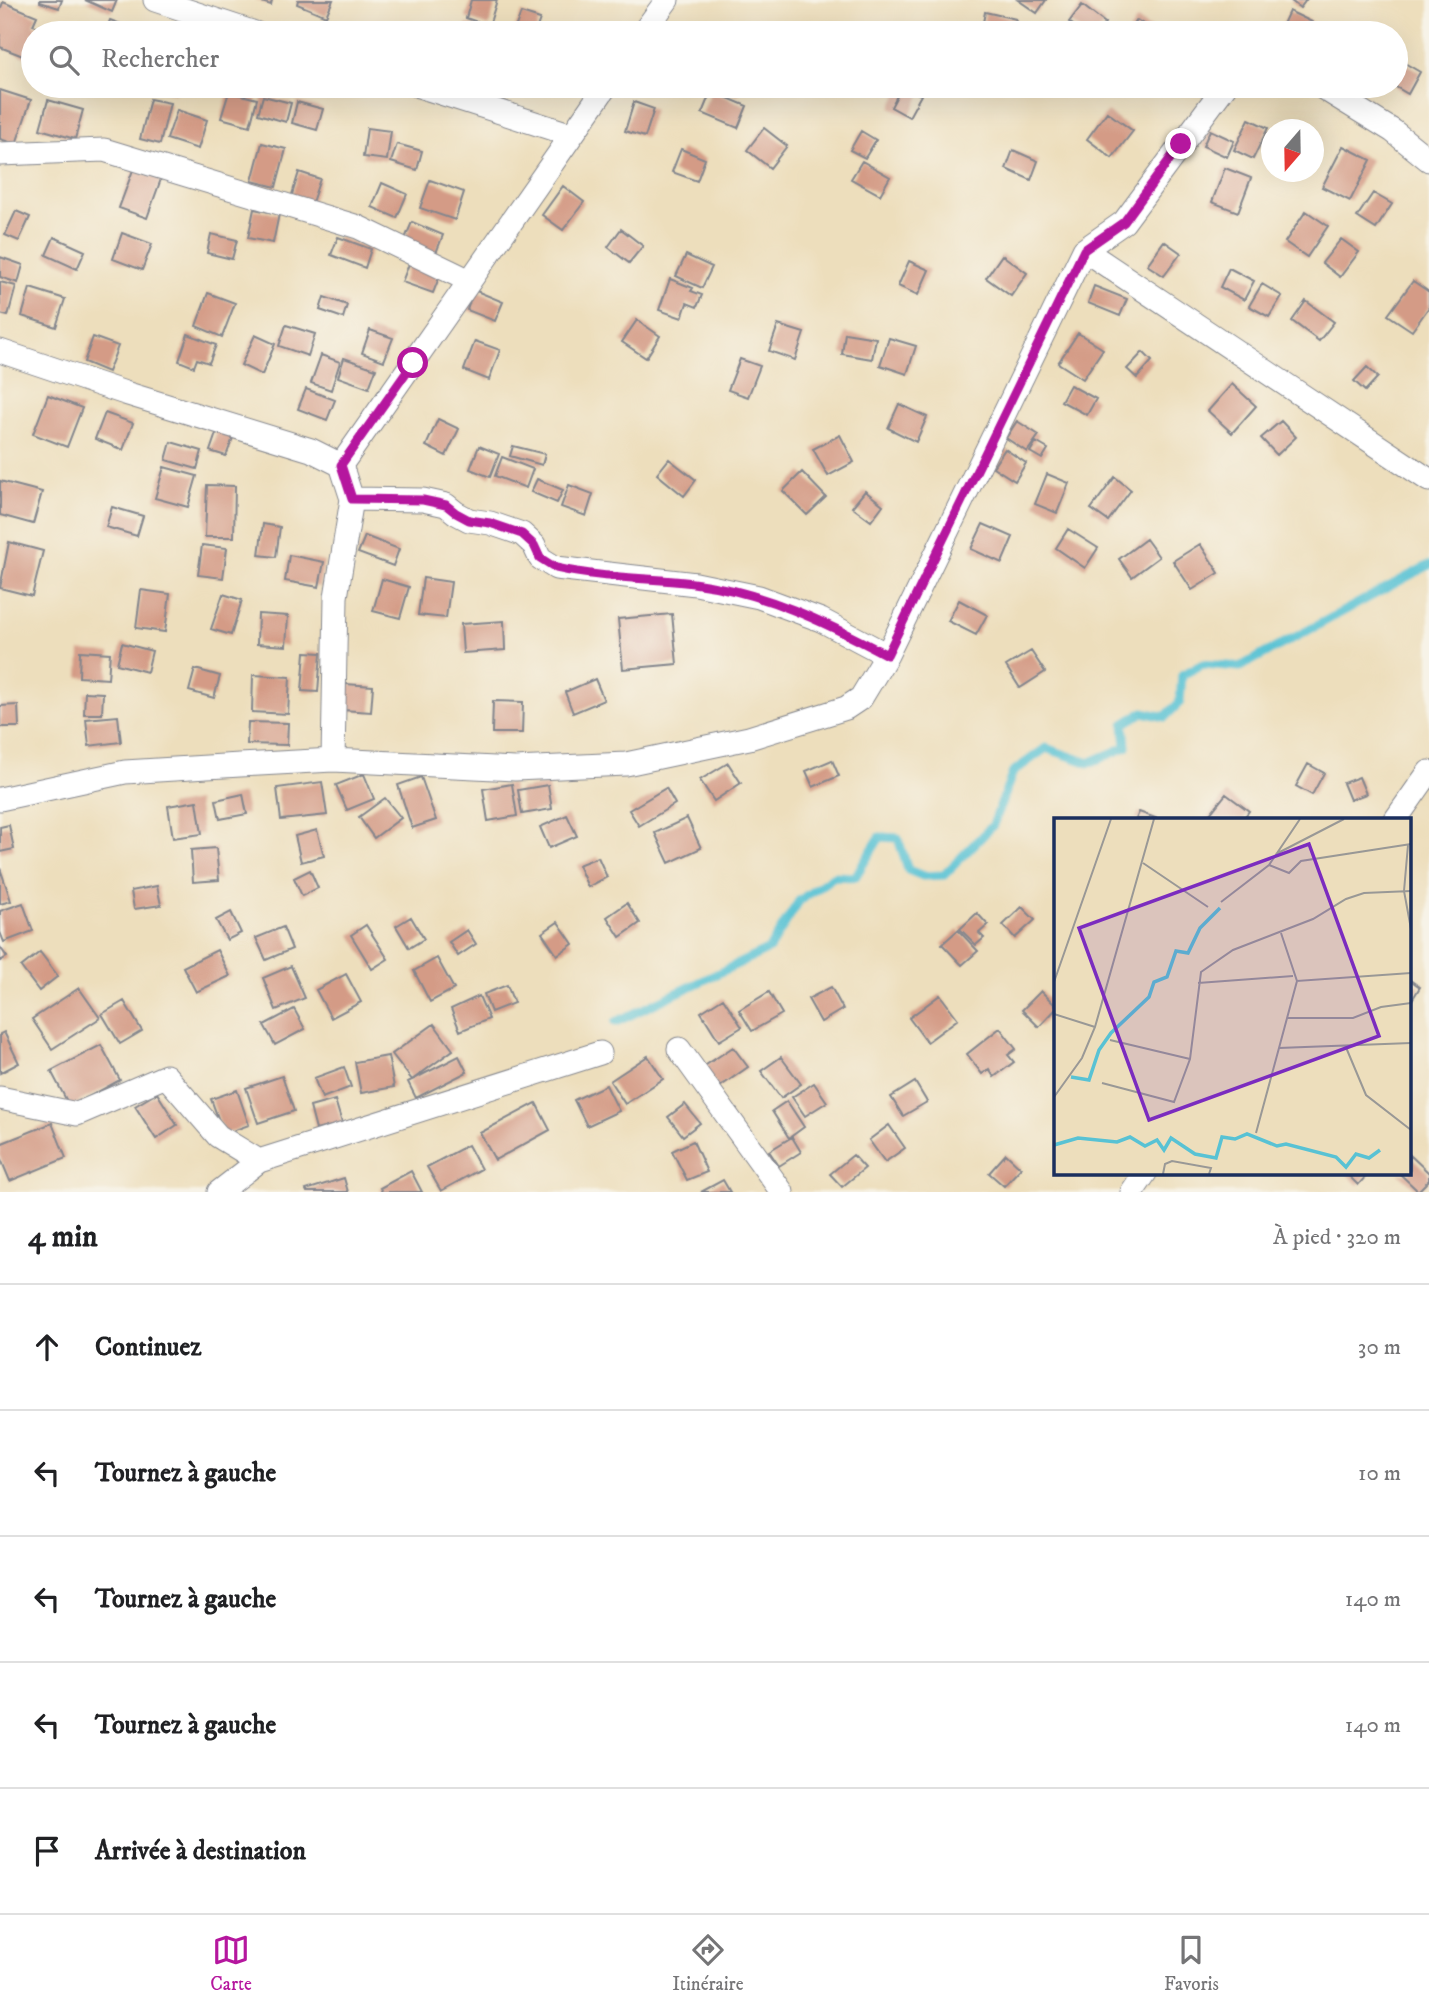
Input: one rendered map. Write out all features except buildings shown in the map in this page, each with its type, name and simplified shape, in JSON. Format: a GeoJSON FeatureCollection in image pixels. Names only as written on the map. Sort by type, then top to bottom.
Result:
{"type":"FeatureCollection","features":[{"type":"Feature","properties":{"kind":"street"},"geometry":{"type":"LineString","coordinates":[[155,0],[203,8],[230,21]]}},
{"type":"Feature","properties":{"kind":"street"},"geometry":{"type":"LineString","coordinates":[[652,21],[667,0]]}},
{"type":"Feature","properties":{"kind":"street"},"geometry":{"type":"LineString","coordinates":[[456,98],[572,135]]}},
{"type":"Feature","properties":{"kind":"street"},"geometry":{"type":"LineString","coordinates":[[341,465],[598,98]]}},
{"type":"Feature","properties":{"kind":"street"},"geometry":{"type":"LineString","coordinates":[[0,799],[125,772],[332,760],[514,769],[626,764],[749,738],[846,708],[861,698],[887,655],[1084,250],[1124,222],[1216,98]]}},
{"type":"Feature","properties":{"kind":"street"},"geometry":{"type":"LineString","coordinates":[[1339,98],[1393,131],[1429,160]]}},
{"type":"Feature","properties":{"kind":"street"},"geometry":{"type":"LineString","coordinates":[[0,153],[104,150],[358,226],[470,281]]}},
{"type":"Feature","properties":{"kind":"street"},"geometry":{"type":"LineString","coordinates":[[1084,250],[1429,480]]}},
{"type":"Feature","properties":{"kind":"street"},"geometry":{"type":"LineString","coordinates":[[0,351],[125,393],[311,450],[341,465],[352,499],[336,597],[332,760]]}},
{"type":"Feature","properties":{"kind":"street"},"geometry":{"type":"LineString","coordinates":[[352,499],[423,500],[446,505],[469,520],[490,523],[522,534],[534,545],[540,558],[556,568],[696,584],[759,597],[821,620],[887,655]]}},
{"type":"Feature","properties":{"kind":"street"},"geometry":{"type":"LineString","coordinates":[[1397,818],[1429,772]]}},
{"type":"Feature","properties":{"kind":"street"},"geometry":{"type":"LineString","coordinates":[[679,1049],[782,1192]]}},
{"type":"Feature","properties":{"kind":"street"},"geometry":{"type":"LineString","coordinates":[[219,1192],[260,1161],[600,1053]]}},
{"type":"Feature","properties":{"kind":"street"},"geometry":{"type":"LineString","coordinates":[[0,1098],[77,1114],[166,1076],[218,1136],[260,1161]]}},
{"type":"Feature","properties":{"kind":"street"},"geometry":{"type":"LineString","coordinates":[[1132,1192],[1144,1174]]}},
{"type":"Feature","properties":{"kind":"waterway"},"geometry":{"type":"LineString","coordinates":[[616,1022],[769,949],[799,901],[834,876],[855,877],[880,837],[898,838],[908,870],[923,876],[944,875],[993,825],[1013,772],[1046,748],[1089,763],[1126,747],[1124,724],[1143,712],[1165,717],[1180,702],[1182,675],[1203,664],[1240,667],[1429,565]]}},
{"type":"Feature","properties":{"kind":"route"},"geometry":{"type":"LineString","coordinates":[[413,363],[341,465],[352,499],[423,500],[446,505],[469,520],[490,523],[522,534],[534,545],[540,558],[556,568],[696,584],[759,597],[821,620],[887,655],[1084,250],[1124,222],[1181,144]]}}]}
